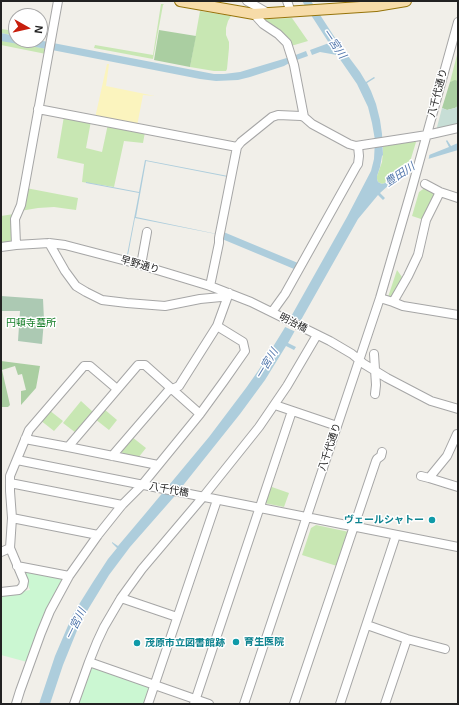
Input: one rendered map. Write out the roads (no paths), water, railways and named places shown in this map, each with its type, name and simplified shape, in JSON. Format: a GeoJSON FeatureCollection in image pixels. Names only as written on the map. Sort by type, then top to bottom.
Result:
{"type":"FeatureCollection","features":[{"type":"Feature","properties":{"kind":"main road"},"geometry":{"type":"LineString","coordinates":[[180,1],[254,14],[330,9],[400,1]]}},
{"type":"Feature","properties":{"kind":"street"},"geometry":{"type":"LineString","coordinates":[[16,245],[14,219],[21,205],[58,1]]}},
{"type":"Feature","properties":{"kind":"street"},"geometry":{"type":"LineString","coordinates":[[247,1],[268,13]]}},
{"type":"Feature","properties":{"kind":"street"},"geometry":{"type":"LineString","coordinates":[[287,1],[292,12]]}},
{"type":"Feature","properties":{"kind":"street"},"geometry":{"type":"LineString","coordinates":[[254,14],[263,24],[282,37],[287,43],[294,65],[304,118]]}},
{"type":"Feature","properties":{"kind":"street","name":"八千代通り"},"geometry":{"type":"LineString","coordinates":[[244,704],[380,298],[458,22]]}},
{"type":"Feature","properties":{"kind":"street"},"geometry":{"type":"LineString","coordinates":[[38,109],[237,147]]}},
{"type":"Feature","properties":{"kind":"street"},"geometry":{"type":"LineString","coordinates":[[210,286],[237,147],[241,142],[275,116],[296,116],[304,118],[352,146],[399,139],[426,138],[458,128]]}},
{"type":"Feature","properties":{"kind":"street"},"geometry":{"type":"LineString","coordinates":[[273,312],[285,294],[356,167],[359,156],[359,146]]}},
{"type":"Feature","properties":{"kind":"street"},"geometry":{"type":"LineString","coordinates":[[425,184],[440,192],[458,198]]}},
{"type":"Feature","properties":{"kind":"street"},"geometry":{"type":"LineString","coordinates":[[393,302],[418,255],[426,220],[440,192]]}},
{"type":"Feature","properties":{"kind":"street"},"geometry":{"type":"LineString","coordinates":[[140,266],[147,232]]}},
{"type":"Feature","properties":{"kind":"street"},"geometry":{"type":"LineString","coordinates":[[49,243],[65,271],[76,286],[102,300],[127,304],[165,306],[221,297],[229,293]]}},
{"type":"Feature","properties":{"kind":"street","name":"早野通り"},"geometry":{"type":"LineString","coordinates":[[1,247],[49,243],[65,245],[210,286],[273,312]]}},
{"type":"Feature","properties":{"kind":"street"},"geometry":{"type":"LineString","coordinates":[[112,456],[168,391],[173,390],[178,386],[217,326],[229,293]]}},
{"type":"Feature","properties":{"kind":"street"},"geometry":{"type":"LineString","coordinates":[[380,298],[403,306],[458,315]]}},
{"type":"Feature","properties":{"kind":"street","name":"明治橋"},"geometry":{"type":"LineString","coordinates":[[273,312],[315,334]]}},
{"type":"Feature","properties":{"kind":"street"},"geometry":{"type":"LineString","coordinates":[[16,704],[50,611],[69,576],[98,535],[122,505],[145,486],[158,465],[200,414],[245,351],[243,342],[217,326]]}},
{"type":"Feature","properties":{"kind":"street"},"geometry":{"type":"LineString","coordinates":[[74,704],[89,662],[104,627],[121,598],[199,496],[259,428],[275,405],[315,334],[352,354],[387,378],[431,401],[458,410]]}},
{"type":"Feature","properties":{"kind":"street"},"geometry":{"type":"LineString","coordinates":[[374,354],[376,385],[375,394]]}},
{"type":"Feature","properties":{"kind":"street"},"geometry":{"type":"LineString","coordinates":[[68,447],[138,365],[145,365],[200,414]]}},
{"type":"Feature","properties":{"kind":"street"},"geometry":{"type":"LineString","coordinates":[[1,592],[19,590],[23,586],[24,581],[10,548],[12,518],[10,476],[29,430],[84,366],[90,366],[116,389]]}},
{"type":"Feature","properties":{"kind":"street"},"geometry":{"type":"LineString","coordinates":[[275,405],[337,426]]}},
{"type":"Feature","properties":{"kind":"street"},"geometry":{"type":"LineString","coordinates":[[194,702],[292,411]]}},
{"type":"Feature","properties":{"kind":"street"},"geometry":{"type":"LineString","coordinates":[[458,434],[447,456],[425,477],[458,487]]}},
{"type":"Feature","properties":{"kind":"street"},"geometry":{"type":"LineString","coordinates":[[25,439],[158,465]]}},
{"type":"Feature","properties":{"kind":"street"},"geometry":{"type":"LineString","coordinates":[[294,704],[376,461],[381,456],[382,452]]}},
{"type":"Feature","properties":{"kind":"street","name":"八千代橋"},"geometry":{"type":"LineString","coordinates":[[17,460],[458,547]]}},
{"type":"Feature","properties":{"kind":"street"},"geometry":{"type":"LineString","coordinates":[[10,483],[122,505]]}},
{"type":"Feature","properties":{"kind":"street"},"geometry":{"type":"LineString","coordinates":[[148,704],[217,500]]}},
{"type":"Feature","properties":{"kind":"street"},"geometry":{"type":"LineString","coordinates":[[12,518],[98,535]]}},
{"type":"Feature","properties":{"kind":"street"},"geometry":{"type":"LineString","coordinates":[[340,704],[396,535]]}},
{"type":"Feature","properties":{"kind":"street"},"geometry":{"type":"LineString","coordinates":[[1,552],[10,548]]}},
{"type":"Feature","properties":{"kind":"street"},"geometry":{"type":"LineString","coordinates":[[18,566],[69,576]]}},
{"type":"Feature","properties":{"kind":"street"},"geometry":{"type":"LineString","coordinates":[[121,598],[177,618]]}},
{"type":"Feature","properties":{"kind":"street"},"geometry":{"type":"LineString","coordinates":[[367,625],[445,649]]}},
{"type":"Feature","properties":{"kind":"street"},"geometry":{"type":"LineString","coordinates":[[385,704],[407,638]]}},
{"type":"Feature","properties":{"kind":"street"},"geometry":{"type":"LineString","coordinates":[[89,662],[194,702],[209,704]]}},
{"type":"Feature","properties":{"kind":"water","name":"一宮川"},"geometry":{"type":"Polygon","coordinates":[[[302,1],[311,1],[366,82],[374,77],[375,78],[367,83],[376,104],[382,134],[383,155],[377,176],[378,182],[382,184],[385,183],[409,165],[449,147],[446,141],[447,140],[451,146],[458,143],[458,150],[428,159],[400,175],[380,193],[385,198],[383,200],[378,195],[358,219],[288,343],[296,347],[294,350],[286,346],[265,380],[240,414],[173,498],[130,547],[109,575],[78,628],[63,665],[50,704],[39,704],[55,656],[73,614],[108,559],[117,548],[112,542],[118,546],[209,437],[258,371],[284,329],[371,171],[374,159],[375,140],[368,107],[357,84],[337,55],[320,52],[312,55],[310,50],[329,43],[302,1]]]}},
{"type":"Feature","properties":{"kind":"water"},"geometry":{"type":"Polygon","coordinates":[[[1,33],[8,34],[8,42],[1,41],[1,33]]]}},
{"type":"Feature","properties":{"kind":"water"},"geometry":{"type":"Polygon","coordinates":[[[53,43],[214,74],[240,72],[290,57],[291,62],[284,66],[250,77],[238,80],[216,81],[52,50],[53,43]]]}},
{"type":"Feature","properties":{"kind":"water"},"geometry":{"type":"Polygon","coordinates":[[[306,51],[308,56],[294,61],[293,56],[306,51]]]}},
{"type":"Feature","properties":{"kind":"water"},"geometry":{"type":"Polygon","coordinates":[[[145,160],[228,176],[146,161],[136,217],[217,234],[135,218],[127,255],[139,193],[86,182],[139,192],[145,160]]]}},
{"type":"Feature","properties":{"kind":"waterway"},"geometry":{"type":"LineString","coordinates":[[224,236],[296,266]]}},
{"type":"Feature","properties":{"kind":"place","name":"ヴェールシャトー"},"geometry":{"type":"Point","coordinates":[432,520]}},
{"type":"Feature","properties":{"kind":"place","name":"育生医院"},"geometry":{"type":"Point","coordinates":[236,642]}},
{"type":"Feature","properties":{"kind":"place","name":"茂原市立図書館跡"},"geometry":{"type":"Point","coordinates":[137,643]}},
{"type":"Feature","properties":{"kind":"water label","name":"豊田川"},"geometry":{"type":"Point","coordinates":[400,175]}},
{"type":"Feature","properties":{"kind":"park label","name":"円頓寺墓所"},"geometry":{"type":"Point","coordinates":[31,323]}}]}
